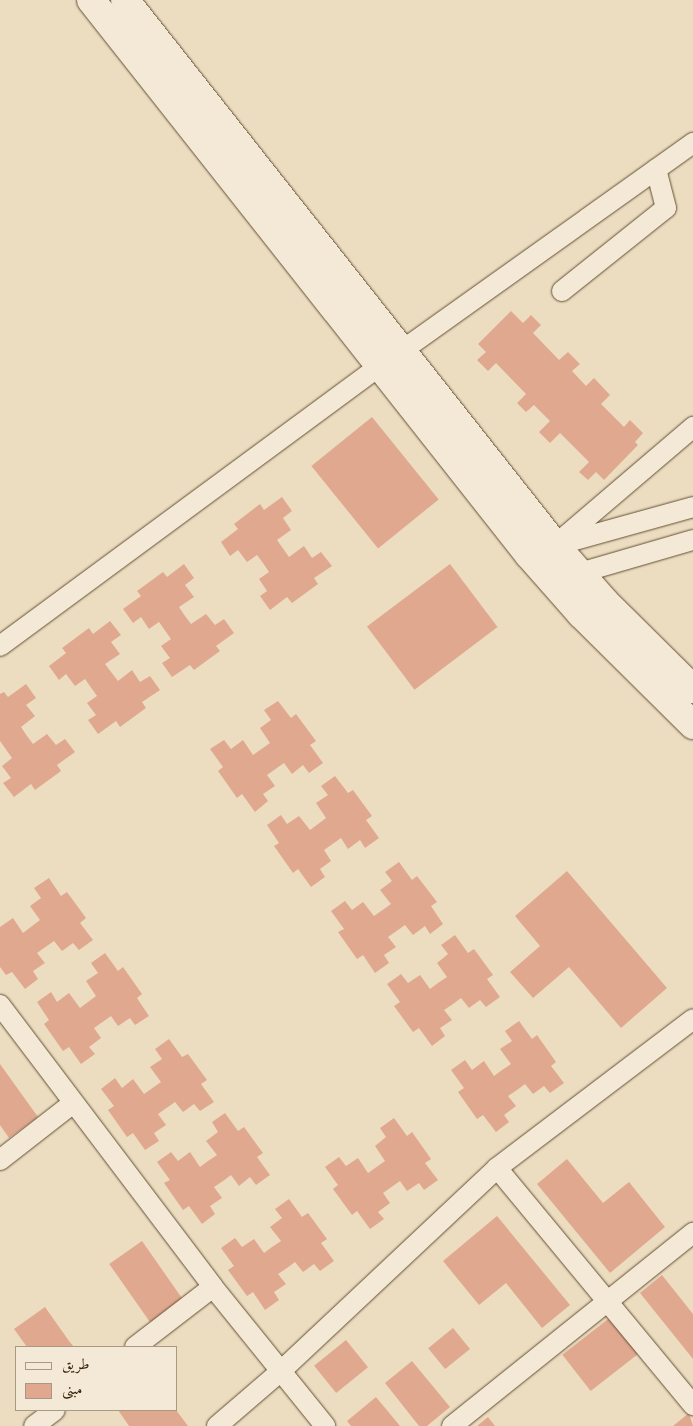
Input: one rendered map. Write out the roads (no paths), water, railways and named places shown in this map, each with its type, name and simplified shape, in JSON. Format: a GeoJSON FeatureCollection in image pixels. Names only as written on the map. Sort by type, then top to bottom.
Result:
{"type":"FeatureCollection","features":[{"type":"Feature","properties":{"kind":"street"},"geometry":{"type":"LineString","coordinates":[[91,0],[197,115],[401,352],[578,573],[688,678]]}},
{"type":"Feature","properties":{"kind":"street"},"geometry":{"type":"LineString","coordinates":[[125,0],[197,115],[379,367],[529,555],[651,685],[693,725]]}},
{"type":"Feature","properties":{"kind":"street"},"geometry":{"type":"LineString","coordinates":[[0,646],[379,367],[693,143]]}},
{"type":"Feature","properties":{"kind":"street"},"geometry":{"type":"LineString","coordinates":[[562,291],[666,208],[656,169]]}},
{"type":"Feature","properties":{"kind":"street"},"geometry":{"type":"LineString","coordinates":[[555,545],[693,427]]}},
{"type":"Feature","properties":{"kind":"street"},"geometry":{"type":"LineString","coordinates":[[529,555],[555,545],[693,507]]}},
{"type":"Feature","properties":{"kind":"street"},"geometry":{"type":"LineString","coordinates":[[551,580],[693,540]]}},
{"type":"Feature","properties":{"kind":"street"},"geometry":{"type":"LineString","coordinates":[[651,685],[688,678]]}},
{"type":"Feature","properties":{"kind":"street"},"geometry":{"type":"LineString","coordinates":[[0,1005],[72,1104],[213,1287],[325,1426]]}},
{"type":"Feature","properties":{"kind":"street"},"geometry":{"type":"LineString","coordinates":[[217,1426],[281,1371],[497,1168],[693,1019]]}},
{"type":"Feature","properties":{"kind":"street"},"geometry":{"type":"LineString","coordinates":[[0,1160],[72,1104]]}},
{"type":"Feature","properties":{"kind":"street"},"geometry":{"type":"LineString","coordinates":[[497,1168],[693,1405]]}},
{"type":"Feature","properties":{"kind":"street"},"geometry":{"type":"LineString","coordinates":[[452,1426],[605,1300],[693,1233]]}},
{"type":"Feature","properties":{"kind":"street"},"geometry":{"type":"LineString","coordinates":[[136,1346],[213,1287]]}},
{"type":"Feature","properties":{"kind":"street"},"geometry":{"type":"LineString","coordinates":[[34,1426],[54,1411]]}}]}
